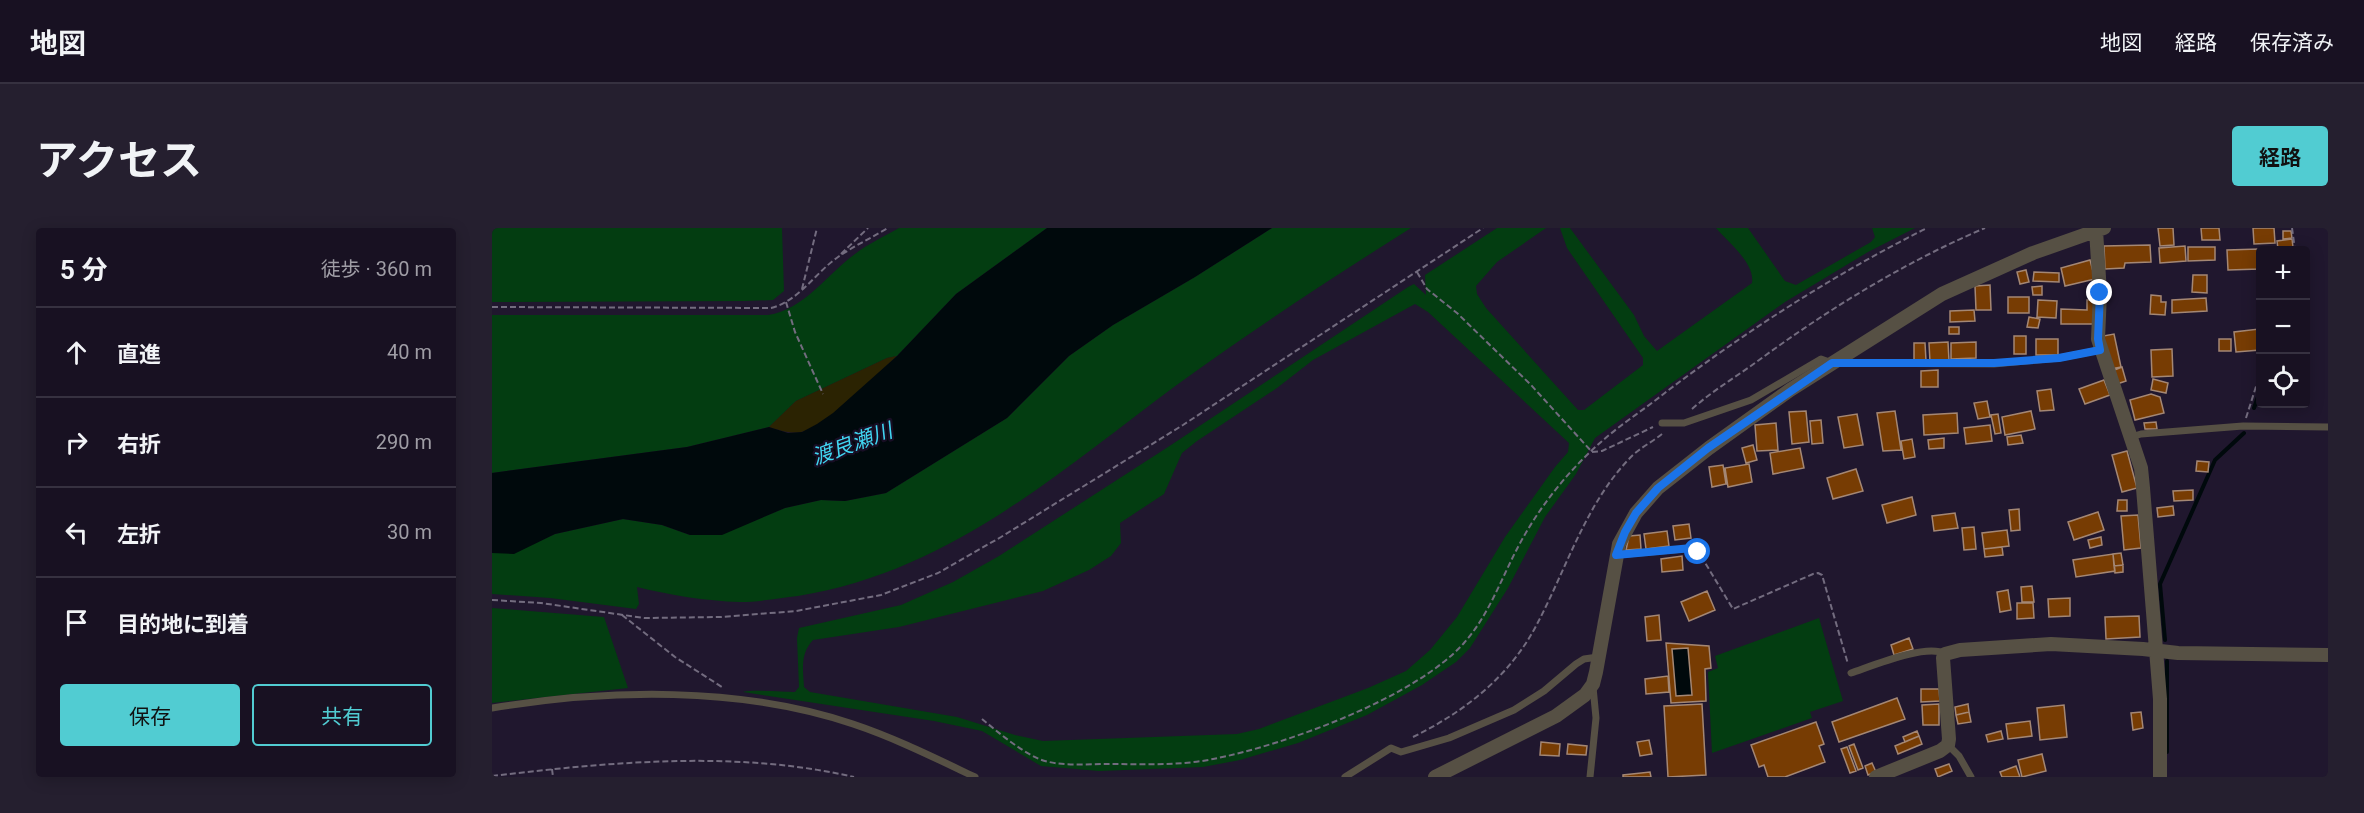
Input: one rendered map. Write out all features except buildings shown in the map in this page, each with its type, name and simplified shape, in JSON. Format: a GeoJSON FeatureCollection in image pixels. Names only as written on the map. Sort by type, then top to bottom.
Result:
{"type":"FeatureCollection","features":[{"type":"Feature","properties":{"kind":"street"},"geometry":{"type":"LineString","coordinates":[[1435,777],[1556,716],[1585,695],[1593,684],[1616,555],[1622,538],[1636,513],[1658,488],[1708,448],[1832,363],[1942,294],[2033,253],[2100,229],[2098,339],[2141,468],[2144,488],[2160,699],[2160,777]]}},
{"type":"Feature","properties":{"kind":"street"},"geometry":{"type":"LineString","coordinates":[[1876,777],[1940,751],[1947,745],[1949,739],[1942,663],[1945,654],[1960,650],[2051,644],[2178,653],[2328,655]]}},
{"type":"Feature","properties":{"kind":"lane"},"geometry":{"type":"LineString","coordinates":[[1662,423],[1684,423],[1751,400],[1821,358],[1832,363],[1994,363],[2059,358],[2100,350]]}},
{"type":"Feature","properties":{"kind":"lane"},"geometry":{"type":"LineString","coordinates":[[2131,437],[2141,434],[2243,426],[2328,427]]}},
{"type":"Feature","properties":{"kind":"lane"},"geometry":{"type":"LineString","coordinates":[[1616,555],[1695,548]]}},
{"type":"Feature","properties":{"kind":"lane"},"geometry":{"type":"LineString","coordinates":[[1851,673],[1926,650],[1941,651],[1945,654]]}},
{"type":"Feature","properties":{"kind":"lane"},"geometry":{"type":"LineString","coordinates":[[1345,777],[1392,748],[1401,752],[1486,724],[1544,691],[1584,659],[1598,657]]}},
{"type":"Feature","properties":{"kind":"lane"},"geometry":{"type":"LineString","coordinates":[[1590,777],[1596,718],[1593,684]]}},
{"type":"Feature","properties":{"kind":"lane"},"geometry":{"type":"LineString","coordinates":[[492,708],[617,696],[673,694],[746,700],[814,713],[854,724],[975,777]]}},
{"type":"Feature","properties":{"kind":"lane"},"geometry":{"type":"LineString","coordinates":[[1947,745],[1959,756],[1971,777]]}},
{"type":"Feature","properties":{"kind":"path"},"geometry":{"type":"LineString","coordinates":[[802,290],[817,228]]}},
{"type":"Feature","properties":{"kind":"path"},"geometry":{"type":"LineString","coordinates":[[492,307],[771,308],[786,302],[802,290],[868,228]]}},
{"type":"Feature","properties":{"kind":"path"},"geometry":{"type":"LineString","coordinates":[[837,258],[888,228]]}},
{"type":"Feature","properties":{"kind":"path"},"geometry":{"type":"LineString","coordinates":[[492,600],[541,603],[644,618],[710,617],[796,610],[881,595],[938,573],[1001,537],[1183,425],[1483,228]]}},
{"type":"Feature","properties":{"kind":"path"},"geometry":{"type":"LineString","coordinates":[[981,719],[1002,736],[1039,758],[1070,764],[1178,763],[1214,759],[1275,743],[1341,720],[1424,676],[1450,657],[1465,642],[1497,593],[1518,546],[1542,508],[1600,442],[1722,351],[1786,308],[1927,228]]}},
{"type":"Feature","properties":{"kind":"path"},"geometry":{"type":"LineString","coordinates":[[2292,228],[2294,246]]}},
{"type":"Feature","properties":{"kind":"path"},"geometry":{"type":"LineString","coordinates":[[1417,272],[1427,289],[1457,313],[1523,378],[1592,452]]}},
{"type":"Feature","properties":{"kind":"path"},"geometry":{"type":"LineString","coordinates":[[786,302],[795,332],[823,394]]}},
{"type":"Feature","properties":{"kind":"path"},"geometry":{"type":"LineString","coordinates":[[2243,426],[2256,386]]}},
{"type":"Feature","properties":{"kind":"path"},"geometry":{"type":"LineString","coordinates":[[1592,452],[1602,451],[1662,423]]}},
{"type":"Feature","properties":{"kind":"path"},"geometry":{"type":"LineString","coordinates":[[1695,548],[1733,609],[1813,574],[1822,575],[1851,673]]}},
{"type":"Feature","properties":{"kind":"path"},"geometry":{"type":"LineString","coordinates":[[621,614],[683,663],[746,700]]}},
{"type":"Feature","properties":{"kind":"path"},"geometry":{"type":"LineString","coordinates":[[492,776],[650,761],[790,766],[854,777]]}},
{"type":"Feature","properties":{"kind":"path"},"geometry":{"type":"LineString","coordinates":[[552,769],[553,777]]}},
{"type":"Feature","properties":{"kind":"green space"},"geometry":{"type":"Polygon","coordinates":[[[492,228],[782,228],[784,291],[773,300],[492,302],[492,228]]]}},
{"type":"Feature","properties":{"kind":"green space"},"geometry":{"type":"Polygon","coordinates":[[[899,228],[1047,228],[956,294],[897,356],[887,358],[796,401],[769,427],[687,447],[492,473],[492,315],[768,315],[781,312],[804,299],[844,262],[871,243],[899,228]]]}},
{"type":"Feature","properties":{"kind":"green space"},"geometry":{"type":"Polygon","coordinates":[[[1272,228],[1411,228],[1232,346],[1043,485],[998,515],[952,542],[904,565],[852,584],[798,596],[755,601],[701,599],[637,587],[639,604],[636,609],[550,598],[492,594],[492,553],[514,553],[555,534],[623,519],[662,525],[690,535],[739,527],[785,508],[821,500],[845,501],[886,493],[1007,418],[1069,356],[1113,325],[1272,228]]]}},
{"type":"Feature","properties":{"kind":"green space"},"geometry":{"type":"Polygon","coordinates":[[[1497,228],[1546,228],[1497,262],[1476,286],[1477,294],[1486,308],[1578,410],[1584,410],[1643,365],[1643,358],[1567,248],[1560,228],[1570,228],[1634,315],[1644,336],[1657,351],[1752,283],[1752,275],[1745,260],[1716,228],[1748,228],[1785,281],[1796,285],[1871,242],[1875,237],[1872,228],[1915,228],[1868,252],[1785,302],[1595,438],[1576,474],[1545,517],[1508,588],[1470,648],[1456,662],[1422,685],[1367,715],[1298,743],[1240,760],[1203,767],[1099,771],[1041,766],[982,731],[934,721],[743,692],[795,692],[799,687],[797,638],[799,628],[901,605],[953,582],[999,556],[1168,447],[1408,287],[1414,284],[1426,295],[1425,275],[1497,228]],[[1415,304],[1313,360],[1277,388],[1197,441],[1182,453],[1164,494],[1120,523],[1121,543],[1111,556],[1089,570],[1043,591],[899,627],[813,640],[804,656],[804,687],[810,692],[957,717],[1043,741],[1237,734],[1259,729],[1368,688],[1406,671],[1430,650],[1457,617],[1505,537],[1568,452],[1569,443],[1428,312],[1415,304]]]}},
{"type":"Feature","properties":{"kind":"green space"},"geometry":{"type":"Polygon","coordinates":[[[492,608],[604,617],[628,688],[492,703],[492,608]]]}},
{"type":"Feature","properties":{"kind":"green space"},"geometry":{"type":"Polygon","coordinates":[[[1819,618],[1843,701],[1810,712],[1812,718],[1712,753],[1708,672],[1718,668],[1715,656],[1819,618]]]}},
{"type":"Feature","properties":{"kind":"sand"},"geometry":{"type":"Polygon","coordinates":[[[897,356],[837,411],[812,428],[793,432],[769,427],[796,401],[887,358],[897,356]]]}},
{"type":"Feature","properties":{"kind":"water","name":"渡良瀬川"},"geometry":{"type":"Polygon","coordinates":[[[1047,228],[1272,228],[1113,325],[1069,356],[1007,418],[886,493],[845,501],[821,500],[785,508],[722,535],[690,535],[662,525],[623,519],[555,534],[514,554],[492,553],[492,473],[687,447],[769,427],[788,433],[802,432],[833,413],[897,356],[956,294],[1047,228]]]}},
{"type":"Feature","properties":{"kind":"water"},"geometry":{"type":"Polygon","coordinates":[[[1688,648],[1692,695],[1676,696],[1672,649],[1688,648]]]}},
{"type":"Feature","properties":{"kind":"waterway"},"geometry":{"type":"LineString","coordinates":[[2254,408],[2256,402]]}},
{"type":"Feature","properties":{"kind":"waterway"},"geometry":{"type":"LineString","coordinates":[[2165,640],[2160,584],[2215,460],[2244,433]]}},
{"type":"Feature","properties":{"kind":"waterway"},"geometry":{"type":"LineString","coordinates":[[2167,661],[2167,752]]}},
{"type":"Feature","properties":{"kind":"route"},"geometry":{"type":"LineString","coordinates":[[1698,552],[1692,548],[1616,555],[1619,544],[1636,513],[1658,488],[1708,448],[1790,390],[1832,363],[2020,362],[2094,352],[2100,350],[2098,339],[2100,293]]}}]}
